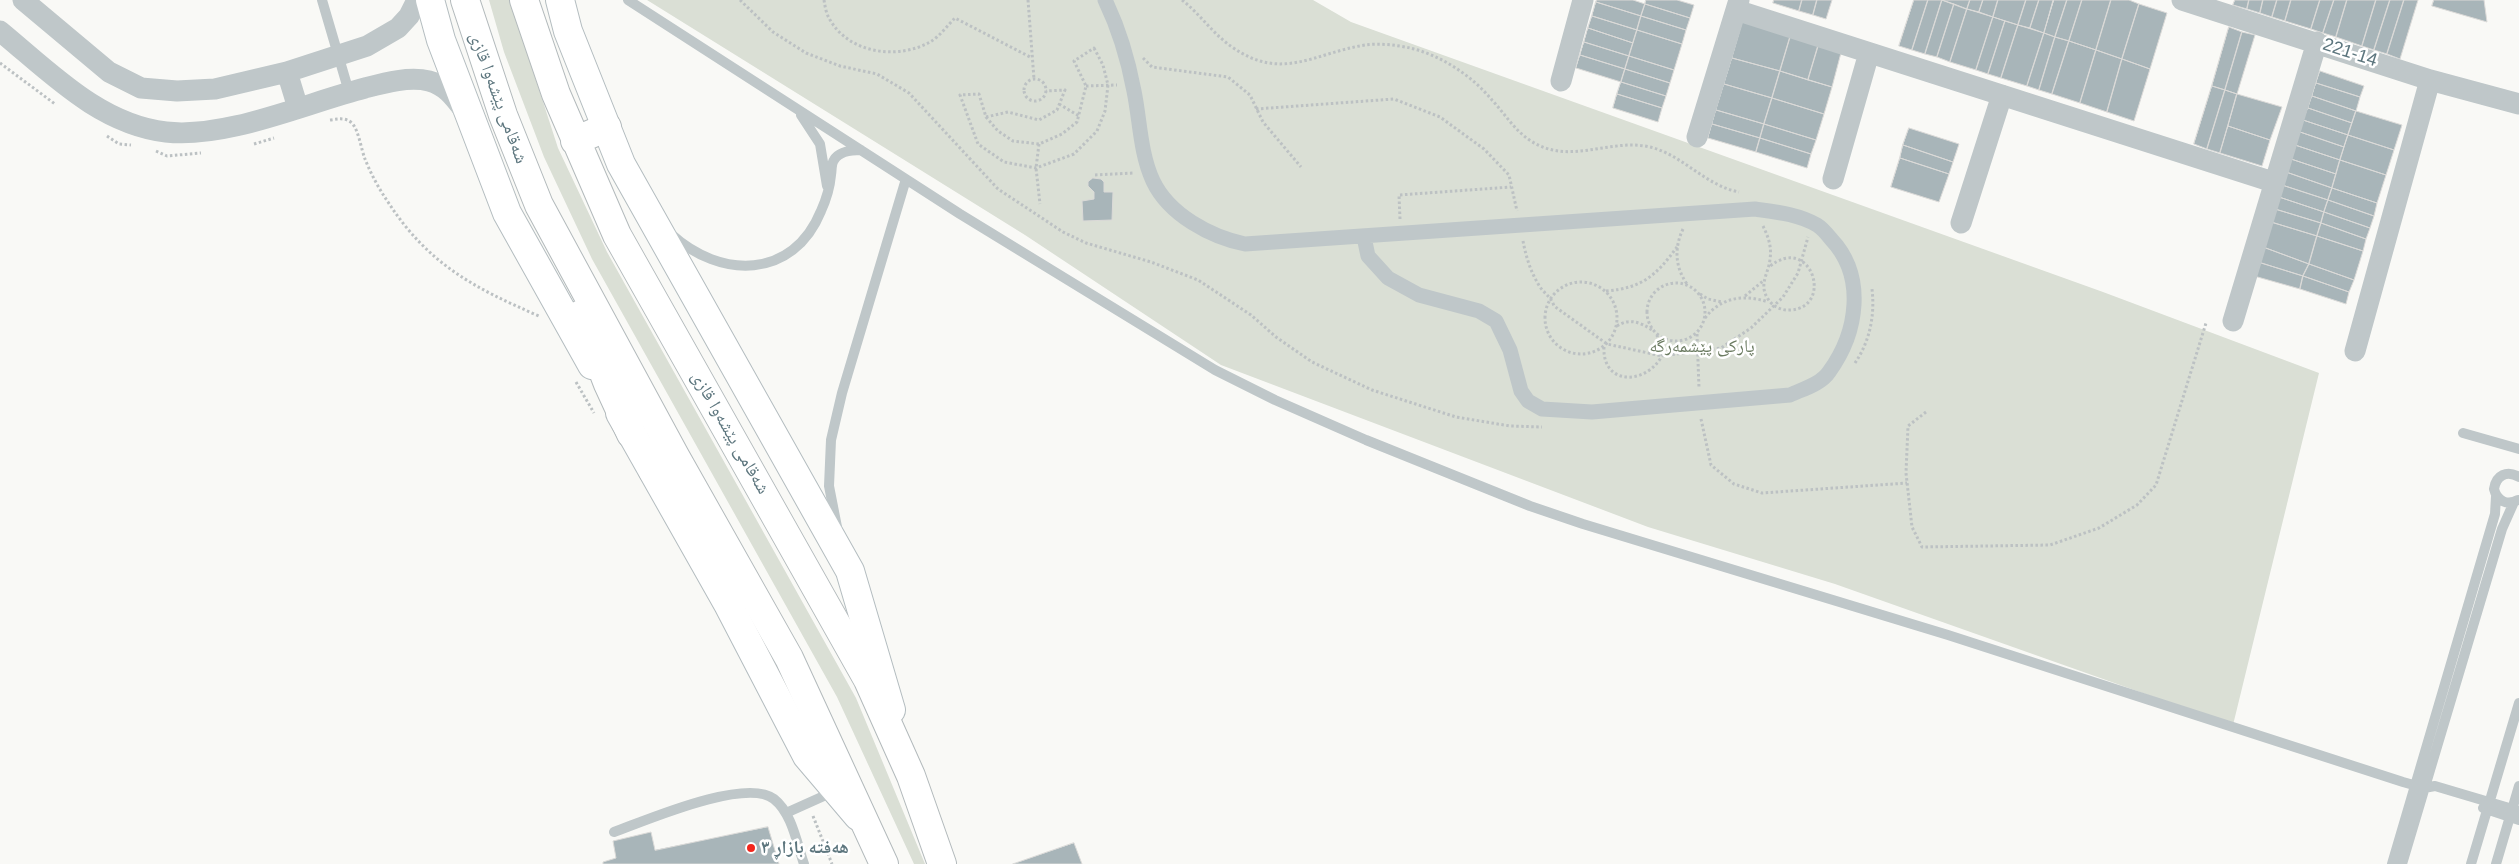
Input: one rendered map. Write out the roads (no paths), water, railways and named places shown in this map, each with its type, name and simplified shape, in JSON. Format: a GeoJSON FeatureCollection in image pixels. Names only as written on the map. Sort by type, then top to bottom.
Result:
{"type":"FeatureCollection","features":[{"type":"Feature","properties":{"kind":"main road"},"geometry":{"type":"LineString","coordinates":[[430,0],[441,40],[474,129],[507,213],[522,244],[631,434],[664,463],[728,604],[807,756],[862,822],[881,858]]}},
{"type":"Feature","properties":{"kind":"main road","name":"شەقامی پێشەوا قازی"},"geometry":{"type":"LineString","coordinates":[[465,0],[503,115],[539,205],[664,463],[789,658],[881,858]]}},
{"type":"Feature","properties":{"kind":"main road","name":"شەقامی پێشەوا قازی"},"geometry":{"type":"LineString","coordinates":[[524,0],[553,86],[616,235],[868,680],[911,776],[942,864]]}},
{"type":"Feature","properties":{"kind":"main road"},"geometry":{"type":"LineString","coordinates":[[560,0],[568,30],[621,164],[850,571],[911,776]]}},
{"type":"Feature","properties":{"kind":"main road"},"geometry":{"type":"LineString","coordinates":[[575,141],[606,128]]}},
{"type":"Feature","properties":{"kind":"main road"},"geometry":{"type":"LineString","coordinates":[[539,205],[608,384],[631,434]]}},
{"type":"Feature","properties":{"kind":"street"},"geometry":{"type":"LineString","coordinates":[[23,0],[110,72],[141,88],[177,91],[214,90],[287,72],[339,56],[386,37],[409,16],[417,0]]}},
{"type":"Feature","properties":{"kind":"street"},"geometry":{"type":"LineString","coordinates":[[1105,0],[1122,41],[1140,132],[1151,172],[1164,197],[1178,211],[1192,222],[1226,240],[1245,244],[1401,234],[1522,233],[1755,209],[1786,213],[1819,226],[1842,250],[1855,285],[1853,314],[1846,342],[1828,373],[1810,386],[1790,395],[1700,396],[1592,412],[1542,409],[1528,401],[1520,391],[1510,350],[1496,322],[1478,311],[1419,296],[1388,278],[1368,256],[1364,237]]}},
{"type":"Feature","properties":{"kind":"street"},"geometry":{"type":"LineString","coordinates":[[1561,81],[1584,0]]}},
{"type":"Feature","properties":{"kind":"street","name":"221-14"},"geometry":{"type":"LineString","coordinates":[[2182,0],[2430,80],[2519,104]]}},
{"type":"Feature","properties":{"kind":"street"},"geometry":{"type":"LineString","coordinates":[[1698,137],[1738,5],[1870,53],[2273,182]]}},
{"type":"Feature","properties":{"kind":"street"},"geometry":{"type":"LineString","coordinates":[[0,31],[97,108],[138,125],[166,132],[195,132],[227,127],[382,84],[427,80],[446,89],[464,111],[474,129]]}},
{"type":"Feature","properties":{"kind":"street"},"geometry":{"type":"LineString","coordinates":[[2233,321],[2273,182],[2317,42]]}},
{"type":"Feature","properties":{"kind":"street"},"geometry":{"type":"LineString","coordinates":[[1833,179],[1870,53]]}},
{"type":"Feature","properties":{"kind":"street"},"geometry":{"type":"LineString","coordinates":[[287,72],[298,108]]}},
{"type":"Feature","properties":{"kind":"street"},"geometry":{"type":"LineString","coordinates":[[2355,351],[2430,80]]}},
{"type":"Feature","properties":{"kind":"street"},"geometry":{"type":"LineString","coordinates":[[1961,223],[2002,95]]}},
{"type":"Feature","properties":{"kind":"lane"},"geometry":{"type":"LineString","coordinates":[[322,0],[349,92]]}},
{"type":"Feature","properties":{"kind":"lane"},"geometry":{"type":"LineString","coordinates":[[628,0],[1069,283],[1215,370],[1319,420],[1461,479],[1583,524],[1948,636],[2419,787],[2435,786],[2515,814]]}},
{"type":"Feature","properties":{"kind":"lane"},"geometry":{"type":"LineString","coordinates":[[796,108],[820,144],[828,190]]}},
{"type":"Feature","properties":{"kind":"lane"},"geometry":{"type":"LineString","coordinates":[[636,190],[663,226],[681,242],[712,260],[748,267],[784,256],[804,239],[821,212],[828,190],[833,161],[836,156],[847,151],[861,150]]}},
{"type":"Feature","properties":{"kind":"lane"},"geometry":{"type":"LineString","coordinates":[[850,571],[837,529],[829,486],[831,440],[842,393],[906,179]]}},
{"type":"Feature","properties":{"kind":"lane"},"geometry":{"type":"LineString","coordinates":[[2462,434],[2519,449]]}},
{"type":"Feature","properties":{"kind":"lane"},"geometry":{"type":"LineString","coordinates":[[2402,864],[2419,787],[2493,522],[2496,496],[2495,484],[2500,476],[2509,473],[2519,474]]}},
{"type":"Feature","properties":{"kind":"lane"},"geometry":{"type":"LineString","coordinates":[[2496,496],[2507,503],[2516,501]]}},
{"type":"Feature","properties":{"kind":"lane"},"geometry":{"type":"LineString","coordinates":[[2392,864],[2419,787],[2502,529],[2516,501]]}},
{"type":"Feature","properties":{"kind":"lane"},"geometry":{"type":"LineString","coordinates":[[2471,864],[2519,703]]}},
{"type":"Feature","properties":{"kind":"lane"},"geometry":{"type":"LineString","coordinates":[[2496,864],[2515,814],[2519,786]]}},
{"type":"Feature","properties":{"kind":"lane"},"geometry":{"type":"LineString","coordinates":[[786,813],[836,790]]}},
{"type":"Feature","properties":{"kind":"lane"},"geometry":{"type":"LineString","coordinates":[[614,832],[670,811],[730,793],[756,791],[774,799],[786,813],[804,864]]}},
{"type":"Feature","properties":{"kind":"place","name":"هەفتە بازاڕ ٣"},"geometry":{"type":"Point","coordinates":[751,848]}},
{"type":"Feature","properties":{"kind":"park label","name":"پارکی پێشمەرگە"},"geometry":{"type":"Point","coordinates":[1702,347]}}]}
